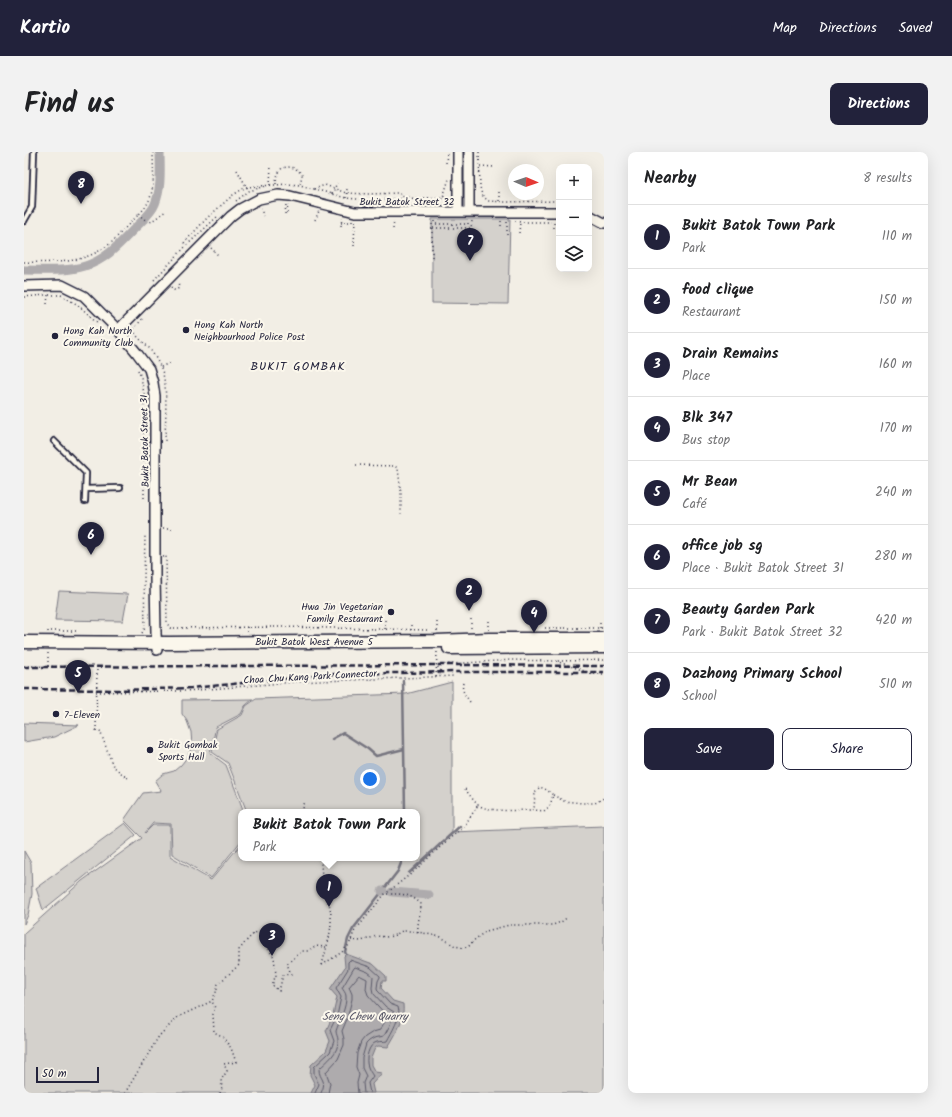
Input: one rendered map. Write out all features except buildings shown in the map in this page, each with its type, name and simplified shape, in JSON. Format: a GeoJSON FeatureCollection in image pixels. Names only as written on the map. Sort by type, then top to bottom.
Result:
{"type":"FeatureCollection","features":[{"type":"Feature","properties":{"kind":"street"},"geometry":{"type":"LineString","coordinates":[[458,152],[458,212]]}},
{"type":"Feature","properties":{"kind":"street"},"geometry":{"type":"LineString","coordinates":[[468,214],[469,152]]}},
{"type":"Feature","properties":{"kind":"street","name":"Bukit Batok Street 32"},"geometry":{"type":"LineString","coordinates":[[118,330],[231,216],[240,209],[259,199],[278,195],[290,196],[355,212],[458,212],[468,214],[556,212]]}},
{"type":"Feature","properties":{"kind":"street"},"geometry":{"type":"LineString","coordinates":[[592,216],[604,223]]}},
{"type":"Feature","properties":{"kind":"street","name":"Bukit Batok Street 31"},"geometry":{"type":"LineString","coordinates":[[24,286],[62,285],[84,296],[118,330],[138,353],[149,369],[155,396],[156,646]]}},
{"type":"Feature","properties":{"kind":"street","name":"Bukit Batok West Avenue 5"},"geometry":{"type":"LineString","coordinates":[[24,650],[437,641],[602,633]]}},
{"type":"Feature","properties":{"kind":"street","name":"Bukit Batok West Avenue 5"},"geometry":{"type":"LineString","coordinates":[[24,642],[156,646],[604,647]]}},
{"type":"Feature","properties":{"kind":"lane"},"geometry":{"type":"LineString","coordinates":[[24,221],[32,207],[34,152]]}},
{"type":"Feature","properties":{"kind":"lane"},"geometry":{"type":"LineString","coordinates":[[458,164],[469,164]]}},
{"type":"Feature","properties":{"kind":"lane"},"geometry":{"type":"LineString","coordinates":[[54,441],[86,473],[85,501]]}},
{"type":"Feature","properties":{"kind":"lane"},"geometry":{"type":"LineString","coordinates":[[86,489],[120,488]]}},
{"type":"Feature","properties":{"kind":"path"},"geometry":{"type":"LineString","coordinates":[[24,262],[66,262],[82,259],[111,242],[146,206],[152,188],[153,152]]}},
{"type":"Feature","properties":{"kind":"path"},"geometry":{"type":"LineString","coordinates":[[446,163],[447,152]]}},
{"type":"Feature","properties":{"kind":"path"},"geometry":{"type":"LineString","coordinates":[[479,152],[480,187],[482,195],[488,201],[556,201]]}},
{"type":"Feature","properties":{"kind":"path"},"geometry":{"type":"LineString","coordinates":[[270,185],[271,165]]}},
{"type":"Feature","properties":{"kind":"path"},"geometry":{"type":"LineString","coordinates":[[479,166],[494,167]]}},
{"type":"Feature","properties":{"kind":"path"},"geometry":{"type":"LineString","coordinates":[[276,184],[276,178],[282,168],[293,167],[302,175],[300,185]]}},
{"type":"Feature","properties":{"kind":"path"},"geometry":{"type":"LineString","coordinates":[[237,170],[248,191]]}},
{"type":"Feature","properties":{"kind":"path"},"geometry":{"type":"LineString","coordinates":[[443,197],[451,174]]}},
{"type":"Feature","properties":{"kind":"path"},"geometry":{"type":"LineString","coordinates":[[332,194],[337,183]]}},
{"type":"Feature","properties":{"kind":"path"},"geometry":{"type":"LineString","coordinates":[[184,243],[207,218],[233,195],[246,187],[276,184],[300,185],[346,198],[368,200],[454,197]]}},
{"type":"Feature","properties":{"kind":"path"},"geometry":{"type":"LineString","coordinates":[[314,189],[325,185],[346,193],[399,193],[405,198]]}},
{"type":"Feature","properties":{"kind":"path"},"geometry":{"type":"LineString","coordinates":[[346,198],[347,189]]}},
{"type":"Feature","properties":{"kind":"path"},"geometry":{"type":"LineString","coordinates":[[499,192],[499,201]]}},
{"type":"Feature","properties":{"kind":"path"},"geometry":{"type":"LineString","coordinates":[[286,206],[286,214],[288,200]]}},
{"type":"Feature","properties":{"kind":"path"},"geometry":{"type":"LineString","coordinates":[[260,205],[263,216]]}},
{"type":"Feature","properties":{"kind":"path"},"geometry":{"type":"LineString","coordinates":[[315,220],[319,210]]}},
{"type":"Feature","properties":{"kind":"path"},"geometry":{"type":"LineString","coordinates":[[138,214],[149,224],[166,211]]}},
{"type":"Feature","properties":{"kind":"path"},"geometry":{"type":"LineString","coordinates":[[468,214],[468,224]]}},
{"type":"Feature","properties":{"kind":"path"},"geometry":{"type":"LineString","coordinates":[[432,257],[432,228],[435,217]]}},
{"type":"Feature","properties":{"kind":"path"},"geometry":{"type":"LineString","coordinates":[[207,218],[211,221]]}},
{"type":"Feature","properties":{"kind":"path"},"geometry":{"type":"LineString","coordinates":[[341,226],[343,218],[344,220],[352,220],[352,222],[342,223]]}},
{"type":"Feature","properties":{"kind":"path"},"geometry":{"type":"LineString","coordinates":[[507,219],[507,235]]}},
{"type":"Feature","properties":{"kind":"path"},"geometry":{"type":"LineString","coordinates":[[354,246],[355,220]]}},
{"type":"Feature","properties":{"kind":"path"},"geometry":{"type":"LineString","coordinates":[[432,228],[471,228],[472,221]]}},
{"type":"Feature","properties":{"kind":"path"},"geometry":{"type":"LineString","coordinates":[[501,221],[501,229]]}},
{"type":"Feature","properties":{"kind":"path"},"geometry":{"type":"LineString","coordinates":[[554,221],[554,228]]}},
{"type":"Feature","properties":{"kind":"path"},"geometry":{"type":"LineString","coordinates":[[393,230],[394,222]]}},
{"type":"Feature","properties":{"kind":"path"},"geometry":{"type":"LineString","coordinates":[[519,233],[520,222]]}},
{"type":"Feature","properties":{"kind":"path"},"geometry":{"type":"LineString","coordinates":[[433,223],[472,224]]}},
{"type":"Feature","properties":{"kind":"path"},"geometry":{"type":"LineString","coordinates":[[209,246],[219,256]]}},
{"type":"Feature","properties":{"kind":"path"},"geometry":{"type":"LineString","coordinates":[[172,288],[174,290],[179,288],[178,280]]}},
{"type":"Feature","properties":{"kind":"path"},"geometry":{"type":"LineString","coordinates":[[46,304],[48,295]]}},
{"type":"Feature","properties":{"kind":"path"},"geometry":{"type":"LineString","coordinates":[[24,297],[60,295],[78,305],[102,327]]}},
{"type":"Feature","properties":{"kind":"path"},"geometry":{"type":"LineString","coordinates":[[134,328],[135,333],[150,349],[161,367],[164,377],[166,410],[165,443]]}},
{"type":"Feature","properties":{"kind":"path"},"geometry":{"type":"LineString","coordinates":[[161,367],[169,363]]}},
{"type":"Feature","properties":{"kind":"path"},"geometry":{"type":"LineString","coordinates":[[137,366],[141,377],[144,394],[144,500]]}},
{"type":"Feature","properties":{"kind":"path"},"geometry":{"type":"LineString","coordinates":[[356,464],[395,466],[398,469],[401,492],[401,514]]}},
{"type":"Feature","properties":{"kind":"path"},"geometry":{"type":"LineString","coordinates":[[165,529],[173,529]]}},
{"type":"Feature","properties":{"kind":"path"},"geometry":{"type":"LineString","coordinates":[[138,633],[143,633],[145,628],[144,536]]}},
{"type":"Feature","properties":{"kind":"path"},"geometry":{"type":"LineString","coordinates":[[166,556],[167,624],[170,628],[169,633]]}},
{"type":"Feature","properties":{"kind":"path"},"geometry":{"type":"LineString","coordinates":[[385,618],[385,629]]}},
{"type":"Feature","properties":{"kind":"path"},"geometry":{"type":"LineString","coordinates":[[471,619],[471,627]]}},
{"type":"Feature","properties":{"kind":"path"},"geometry":{"type":"LineString","coordinates":[[489,620],[489,628]]}},
{"type":"Feature","properties":{"kind":"path"},"geometry":{"type":"LineString","coordinates":[[437,621],[437,630]]}},
{"type":"Feature","properties":{"kind":"path"},"geometry":{"type":"LineString","coordinates":[[411,622],[411,630]]}},
{"type":"Feature","properties":{"kind":"path"},"geometry":{"type":"LineString","coordinates":[[600,622],[602,633]]}},
{"type":"Feature","properties":{"kind":"path"},"geometry":{"type":"LineString","coordinates":[[170,628],[247,627],[430,630]]}},
{"type":"Feature","properties":{"kind":"path"},"geometry":{"type":"LineString","coordinates":[[579,628],[602,633]]}},
{"type":"Feature","properties":{"kind":"path"},"geometry":{"type":"LineString","coordinates":[[602,633],[604,628]]}},
{"type":"Feature","properties":{"kind":"path"},"geometry":{"type":"LineString","coordinates":[[48,631],[81,632]]}},
{"type":"Feature","properties":{"kind":"path"},"geometry":{"type":"LineString","coordinates":[[436,665],[511,660],[604,660]]}},
{"type":"Feature","properties":{"kind":"path"},"geometry":{"type":"LineString","coordinates":[[556,661],[593,674],[604,674]]}},
{"type":"Feature","properties":{"kind":"path"},"geometry":{"type":"LineString","coordinates":[[436,665],[436,676]]}},
{"type":"Feature","properties":{"kind":"path"},"geometry":{"type":"LineString","coordinates":[[436,665],[441,671],[436,676]]}},
{"type":"Feature","properties":{"kind":"path"},"geometry":{"type":"LineString","coordinates":[[24,666],[97,667],[96,730],[100,731],[113,766],[127,778],[128,777]]}},
{"type":"Feature","properties":{"kind":"path"},"geometry":{"type":"LineString","coordinates":[[71,667],[71,672]]}},
{"type":"Feature","properties":{"kind":"path","name":"Choa Chu Kang Park Connector"},"geometry":{"type":"LineString","coordinates":[[96,692],[186,691],[295,682],[455,676]]}},
{"type":"Feature","properties":{"kind":"path"},"geometry":{"type":"LineString","coordinates":[[463,683],[462,687],[464,693],[470,702]]}},
{"type":"Feature","properties":{"kind":"path"},"geometry":{"type":"LineString","coordinates":[[534,810],[535,792],[540,788],[547,790],[564,801],[595,804],[604,798]]}},
{"type":"Feature","properties":{"kind":"path"},"geometry":{"type":"LineString","coordinates":[[465,789],[478,805],[488,809],[544,811],[550,806],[553,795]]}},
{"type":"Feature","properties":{"kind":"path"},"geometry":{"type":"LineString","coordinates":[[303,809],[305,801]]}},
{"type":"Feature","properties":{"kind":"path"},"geometry":{"type":"LineString","coordinates":[[323,861],[321,863],[322,879],[316,887],[327,900],[330,908],[331,924],[322,965],[342,952],[349,945],[354,932],[386,894],[463,828],[478,805]]}},
{"type":"Feature","properties":{"kind":"path"},"geometry":{"type":"LineString","coordinates":[[386,894],[411,896],[416,898],[421,904],[421,911],[418,920],[418,932]]}},
{"type":"Feature","properties":{"kind":"path"},"geometry":{"type":"LineString","coordinates":[[351,940],[361,941],[377,936],[393,936],[407,930],[441,937],[455,946],[464,948],[469,946],[486,931],[509,925],[553,925],[568,918]]}},
{"type":"Feature","properties":{"kind":"path"},"geometry":{"type":"LineString","coordinates":[[125,1093],[159,1036],[178,1017],[212,1001],[218,984],[239,965],[239,950],[255,932],[265,928],[272,929],[267,934],[266,946],[274,957],[276,975],[272,984],[279,990],[283,976],[291,974],[287,964],[302,951],[308,951],[315,946],[326,947]]}},
{"type":"Feature","properties":{"kind":"path"},"geometry":{"type":"LineString","coordinates":[[212,1001],[215,1008],[213,1014],[214,1032],[222,1036],[231,1048],[236,1062],[224,1064],[227,1071],[221,1080],[222,1088],[220,1093]]}},
{"type":"Feature","properties":{"kind":"shaded area"},"geometry":{"type":"Polygon","coordinates":[[[432,219],[510,219],[508,304],[432,303],[432,219]]]}},
{"type":"Feature","properties":{"kind":"shaded area"},"geometry":{"type":"Polygon","coordinates":[[[59,591],[128,594],[123,621],[55,620],[59,591]]]}},
{"type":"Feature","properties":{"kind":"shaded area"},"geometry":{"type":"Polygon","coordinates":[[[452,682],[452,832],[604,826],[604,1093],[24,1093],[24,933],[82,881],[142,838],[124,820],[143,793],[161,791],[155,781],[163,774],[174,771],[188,756],[192,745],[191,732],[187,721],[182,714],[182,700],[253,699],[245,706],[241,714],[216,727],[210,753],[226,765],[243,809],[238,809],[238,845],[211,878],[172,854],[171,824],[153,823],[145,833],[153,825],[170,825],[170,856],[211,880],[238,848],[238,861],[420,861],[420,809],[246,809],[228,763],[212,752],[217,729],[242,715],[246,706],[256,699],[406,694],[452,682]]]}},
{"type":"Feature","properties":{"kind":"shaded area"},"geometry":{"type":"Polygon","coordinates":[[[24,723],[79,725],[54,737],[24,742],[24,723]]]}},
{"type":"Feature","properties":{"kind":"shaded area"},"geometry":{"type":"Polygon","coordinates":[[[125,823],[136,835],[43,910],[36,888],[125,823]]]}},
{"type":"Feature","properties":{"kind":"shaded area"},"geometry":{"type":"Polygon","coordinates":[[[24,851],[31,863],[32,894],[28,915],[24,924],[24,851]]]}},
{"type":"Feature","properties":{"kind":"water","name":"Seng Chew Quarry"},"geometry":{"type":"Polygon","coordinates":[[[346,954],[373,964],[386,976],[386,981],[382,981],[381,988],[393,1001],[403,1004],[403,1015],[397,1032],[388,1047],[378,1046],[375,1048],[371,1058],[371,1065],[375,1072],[382,1073],[372,1084],[374,1093],[311,1093],[315,1085],[310,1075],[311,1065],[326,1051],[330,1041],[326,1031],[333,1015],[337,997],[330,989],[345,967],[344,956],[346,954]]]}},
{"type":"Feature","properties":{"kind":"waterway"},"geometry":{"type":"LineString","coordinates":[[24,270],[78,268],[93,263],[114,249],[150,213],[154,207],[160,185],[160,152]]}},
{"type":"Feature","properties":{"kind":"waterway"},"geometry":{"type":"LineString","coordinates":[[403,681],[405,809]]}},
{"type":"Feature","properties":{"kind":"waterway"},"geometry":{"type":"LineString","coordinates":[[332,739],[343,733],[376,756],[404,749]]}},
{"type":"Feature","properties":{"kind":"waterway"},"geometry":{"type":"LineString","coordinates":[[409,873],[460,826]]}},
{"type":"Feature","properties":{"kind":"waterway"},"geometry":{"type":"LineString","coordinates":[[346,954],[345,952],[348,939],[353,929],[398,871],[402,861]]}},
{"type":"Feature","properties":{"kind":"waterway"},"geometry":{"type":"LineString","coordinates":[[392,892],[429,895]]}},
{"type":"Feature","properties":{"kind":"railway"},"geometry":{"type":"LineString","coordinates":[[24,667],[454,665],[604,666]]}},
{"type":"Feature","properties":{"kind":"railway"},"geometry":{"type":"LineString","coordinates":[[24,689],[117,690],[191,688],[335,674],[604,672]]}},
{"type":"Feature","properties":{"kind":"place","name":"Dazhong Primary School"},"geometry":{"type":"Point","coordinates":[81,204]}},
{"type":"Feature","properties":{"kind":"place","name":"Beauty Garden Park"},"geometry":{"type":"Point","coordinates":[470,261]}},
{"type":"Feature","properties":{"kind":"place","name":"Hong Kah North Neighbourhood Police Post"},"geometry":{"type":"Point","coordinates":[186,330]}},
{"type":"Feature","properties":{"kind":"place","name":"Hong Kah North Community Club"},"geometry":{"type":"Point","coordinates":[55,336]}},
{"type":"Feature","properties":{"kind":"place","name":"office job sg"},"geometry":{"type":"Point","coordinates":[91,555]}},
{"type":"Feature","properties":{"kind":"place","name":"food clique"},"geometry":{"type":"Point","coordinates":[469,611]}},
{"type":"Feature","properties":{"kind":"place","name":"Hwa Jin Vegetarian Family Restaurant"},"geometry":{"type":"Point","coordinates":[391,612]}},
{"type":"Feature","properties":{"kind":"place","name":"Blk 347"},"geometry":{"type":"Point","coordinates":[534,633]}},
{"type":"Feature","properties":{"kind":"place","name":"Mr Bean"},"geometry":{"type":"Point","coordinates":[78,693]}},
{"type":"Feature","properties":{"kind":"place","name":"7-Eleven"},"geometry":{"type":"Point","coordinates":[56,714]}},
{"type":"Feature","properties":{"kind":"place","name":"Bukit Gombak Sports Hall"},"geometry":{"type":"Point","coordinates":[150,750]}},
{"type":"Feature","properties":{"kind":"place","name":"Bukit Batok Town Park"},"geometry":{"type":"Point","coordinates":[329,907]}},
{"type":"Feature","properties":{"kind":"place","name":"Drain Remains"},"geometry":{"type":"Point","coordinates":[272,956]}},
{"type":"Feature","properties":{"kind":"district","name":"BUKIT GOMBAK"},"geometry":{"type":"Point","coordinates":[298,366]}}]}
